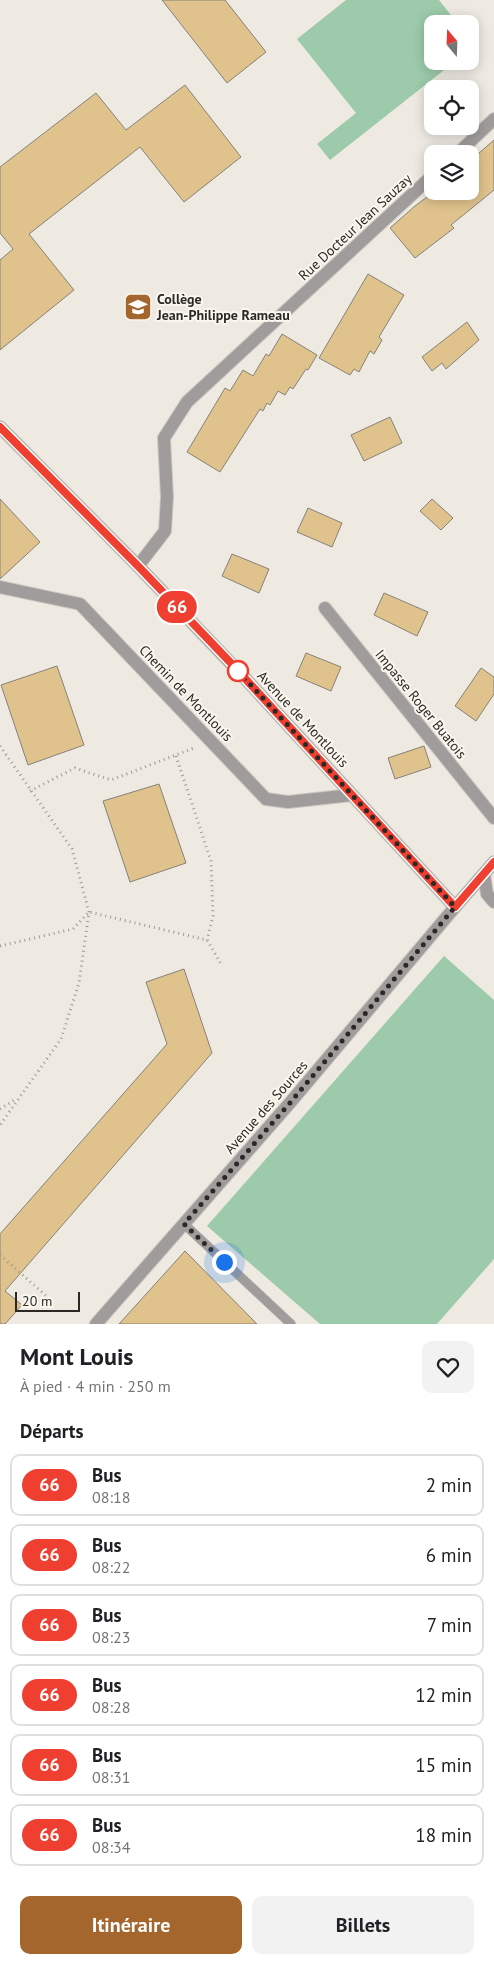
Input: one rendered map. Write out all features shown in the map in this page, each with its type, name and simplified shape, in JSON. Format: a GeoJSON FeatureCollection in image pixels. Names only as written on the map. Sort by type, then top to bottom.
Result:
{"type":"FeatureCollection","features":[{"type":"Feature","properties":{"kind":"street"},"geometry":{"type":"LineString","coordinates":[[467,145],[494,119]]}},
{"type":"Feature","properties":{"kind":"street","name":"Rue Docteur Jean Sauzay"},"geometry":{"type":"LineString","coordinates":[[138,566],[165,531],[168,497],[164,438],[187,402],[424,183]]}},
{"type":"Feature","properties":{"kind":"street","name":"Avenue de Montlouis"},"geometry":{"type":"LineString","coordinates":[[0,427],[138,566],[455,907]]}},
{"type":"Feature","properties":{"kind":"street","name":"Chemin de Montlouis"},"geometry":{"type":"LineString","coordinates":[[0,587],[80,604],[266,799],[288,802],[352,795]]}},
{"type":"Feature","properties":{"kind":"street","name":"Impasse Roger Buatois"},"geometry":{"type":"LineString","coordinates":[[325,608],[494,818]]}},
{"type":"Feature","properties":{"kind":"street","name":"Avenue des Sources"},"geometry":{"type":"LineString","coordinates":[[96,1324],[289,1104],[494,862]]}},
{"type":"Feature","properties":{"kind":"street"},"geometry":{"type":"LineString","coordinates":[[484,874],[487,894],[494,902]]}},
{"type":"Feature","properties":{"kind":"lane"},"geometry":{"type":"LineString","coordinates":[[184,1224],[291,1324]]}},
{"type":"Feature","properties":{"kind":"path"},"geometry":{"type":"LineString","coordinates":[[30,791],[75,768],[111,780],[211,741]]}},
{"type":"Feature","properties":{"kind":"path"},"geometry":{"type":"LineString","coordinates":[[0,746],[72,849],[89,912],[80,983],[61,1039],[0,1125]]}},
{"type":"Feature","properties":{"kind":"path"},"geometry":{"type":"LineString","coordinates":[[176,756],[211,861],[213,916],[207,940],[221,964]]}},
{"type":"Feature","properties":{"kind":"path"},"geometry":{"type":"LineString","coordinates":[[89,912],[207,940]]}},
{"type":"Feature","properties":{"kind":"path"},"geometry":{"type":"LineString","coordinates":[[0,946],[72,928],[89,912]]}},
{"type":"Feature","properties":{"kind":"path"},"geometry":{"type":"LineString","coordinates":[[0,1109],[19,1098]]}},
{"type":"Feature","properties":{"kind":"path"},"geometry":{"type":"LineString","coordinates":[[0,1255],[52,1301]]}},
{"type":"Feature","properties":{"kind":"green space"},"geometry":{"type":"Polygon","coordinates":[[[346,0],[439,0],[451,15],[424,15],[424,70],[444,70],[431,80],[424,80],[424,86],[330,160],[317,144],[356,113],[297,39],[346,0]]]}},
{"type":"Feature","properties":{"kind":"green space"},"geometry":{"type":"Polygon","coordinates":[[[444,956],[494,1000],[494,1259],[437,1324],[320,1324],[207,1226],[444,956]]]}},
{"type":"Feature","properties":{"kind":"building"},"geometry":{"type":"Polygon","coordinates":[[[162,0],[225,0],[266,52],[227,83],[162,0]]]}},
{"type":"Feature","properties":{"kind":"building"},"geometry":{"type":"Polygon","coordinates":[[[185,85],[241,157],[184,202],[140,147],[29,234],[74,290],[0,350],[0,260],[13,249],[0,233],[0,167],[96,93],[126,130],[185,85]]]}},
{"type":"Feature","properties":{"kind":"building"},"geometry":{"type":"Polygon","coordinates":[[[494,140],[494,190],[451,225],[454,228],[415,258],[390,228],[424,199],[479,200],[479,153],[494,140]]]}},
{"type":"Feature","properties":{"kind":"building"},"geometry":{"type":"Polygon","coordinates":[[[368,274],[404,295],[379,337],[382,340],[374,354],[370,351],[359,372],[354,369],[350,375],[319,358],[368,274]]]}},
{"type":"Feature","properties":{"kind":"building"},"geometry":{"type":"Polygon","coordinates":[[[467,322],[479,340],[446,369],[442,363],[432,371],[422,357],[467,322]]]}},
{"type":"Feature","properties":{"kind":"building"},"geometry":{"type":"Polygon","coordinates":[[[282,334],[317,355],[293,389],[290,387],[285,395],[278,391],[270,405],[267,403],[263,411],[260,409],[220,472],[187,452],[225,388],[230,391],[243,370],[253,376],[266,354],[269,356],[282,334]]]}},
{"type":"Feature","properties":{"kind":"building"},"geometry":{"type":"Polygon","coordinates":[[[390,417],[402,443],[364,461],[351,435],[390,417]]]}},
{"type":"Feature","properties":{"kind":"building"},"geometry":{"type":"Polygon","coordinates":[[[0,499],[40,542],[0,579],[0,499]]]}},
{"type":"Feature","properties":{"kind":"building"},"geometry":{"type":"Polygon","coordinates":[[[432,499],[453,518],[441,530],[420,511],[432,499]]]}},
{"type":"Feature","properties":{"kind":"building"},"geometry":{"type":"Polygon","coordinates":[[[308,508],[342,523],[332,547],[297,532],[308,508]]]}},
{"type":"Feature","properties":{"kind":"building"},"geometry":{"type":"Polygon","coordinates":[[[232,554],[269,569],[259,593],[222,576],[232,554]]]}},
{"type":"Feature","properties":{"kind":"building"},"geometry":{"type":"Polygon","coordinates":[[[384,593],[428,612],[417,636],[374,615],[384,593]]]}},
{"type":"Feature","properties":{"kind":"building"},"geometry":{"type":"Polygon","coordinates":[[[306,653],[341,667],[331,691],[296,676],[306,653]]]}},
{"type":"Feature","properties":{"kind":"building"},"geometry":{"type":"Polygon","coordinates":[[[57,666],[84,745],[28,765],[1,685],[57,666]]]}},
{"type":"Feature","properties":{"kind":"building"},"geometry":{"type":"Polygon","coordinates":[[[481,668],[494,677],[494,694],[476,721],[455,706],[481,668]]]}},
{"type":"Feature","properties":{"kind":"building"},"geometry":{"type":"Polygon","coordinates":[[[424,746],[431,767],[395,779],[388,758],[424,746]]]}},
{"type":"Feature","properties":{"kind":"building"},"geometry":{"type":"Polygon","coordinates":[[[159,784],[186,863],[130,882],[103,801],[159,784]]]}},
{"type":"Feature","properties":{"kind":"building"},"geometry":{"type":"Polygon","coordinates":[[[184,969],[212,1053],[5,1291],[22,1305],[5,1324],[0,1324],[0,1234],[167,1044],[146,982],[184,969]]]}},
{"type":"Feature","properties":{"kind":"building"},"geometry":{"type":"Polygon","coordinates":[[[185,1251],[257,1324],[119,1324],[185,1251]]]}},
{"type":"Feature","properties":{"kind":"bus line","name":"66"},"geometry":{"type":"LineString","coordinates":[[0,427],[229,661],[455,907],[494,862]]}},
{"type":"Feature","properties":{"kind":"place","name":"Collège Jean-Philippe Rameau"},"geometry":{"type":"Point","coordinates":[138,307]}},
{"type":"Feature","properties":{"kind":"route"},"geometry":{"type":"LineString","coordinates":[[224,1262],[184,1224],[289,1104],[455,907],[238,671]]}}]}
